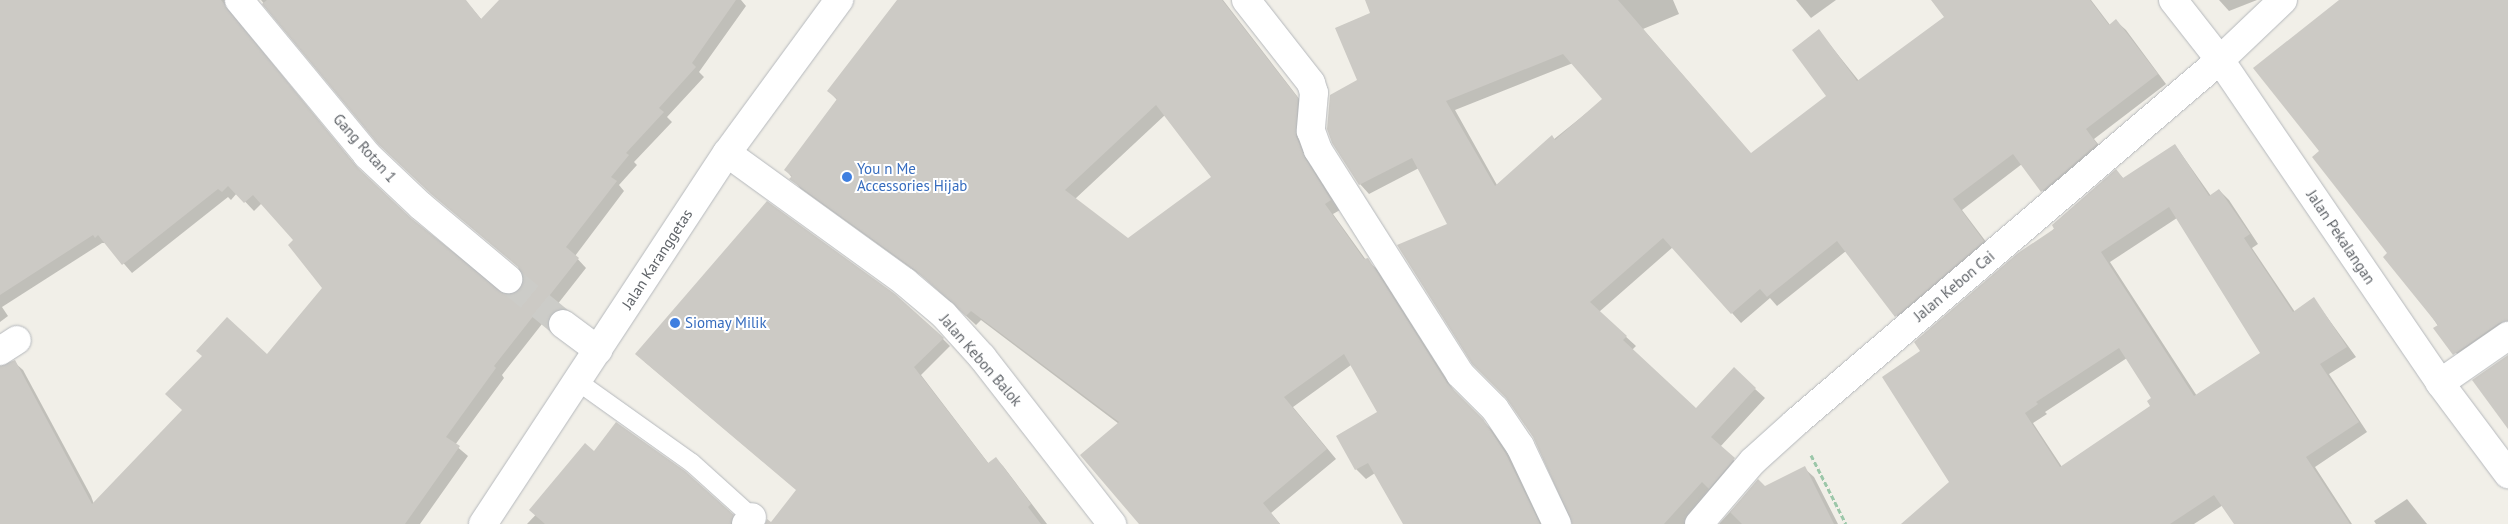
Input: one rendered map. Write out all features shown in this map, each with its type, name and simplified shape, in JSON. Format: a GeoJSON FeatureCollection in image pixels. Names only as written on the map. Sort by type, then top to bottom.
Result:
{"type":"FeatureCollection","features":[{"type":"Feature","properties":{"kind":"street","name":"Gang Rotan 1"},"geometry":{"type":"LineString","coordinates":[[239,0],[367,155],[420,206],[508,279]]}},
{"type":"Feature","properties":{"kind":"street","name":"Jalan Karanggetas"},"geometry":{"type":"LineString","coordinates":[[483,524],[727,153],[839,0]]}},
{"type":"Feature","properties":{"kind":"street"},"geometry":{"type":"LineString","coordinates":[[1246,0],[1311,83],[1314,94],[1311,131],[1318,150],[1460,374],[1494,409],[1520,446],[1557,524]]}},
{"type":"Feature","properties":{"kind":"street","name":"Jalan Pekalangan"},"geometry":{"type":"LineString","coordinates":[[2173,0],[2220,60],[2440,383],[2508,474]]}},
{"type":"Feature","properties":{"kind":"street","name":"Jalan Kebon Cai"},"geometry":{"type":"LineString","coordinates":[[1699,524],[1753,461],[1794,423],[2220,60],[2283,0]]}},
{"type":"Feature","properties":{"kind":"street","name":"Jalan Kebon Balok"},"geometry":{"type":"LineString","coordinates":[[727,153],[905,282],[944,315],[982,357],[1112,524]]}},
{"type":"Feature","properties":{"kind":"street"},"geometry":{"type":"LineString","coordinates":[[562,324],[598,350]]}},
{"type":"Feature","properties":{"kind":"street"},"geometry":{"type":"LineString","coordinates":[[2440,383],[2508,336]]}},
{"type":"Feature","properties":{"kind":"lane"},"geometry":{"type":"LineString","coordinates":[[577,381],[692,462],[749,521]]}},
{"type":"Feature","properties":{"kind":"path"},"geometry":{"type":"LineString","coordinates":[[1794,423],[1846,524]]}},
{"type":"Feature","properties":{"kind":"building"},"geometry":{"type":"Polygon","coordinates":[[[0,0],[221,0],[356,166],[411,218],[506,294],[520,289],[523,281],[518,267],[431,194],[378,144],[262,4],[267,0],[466,0],[481,19],[499,0],[736,0],[692,63],[696,67],[659,108],[664,112],[626,153],[629,155],[611,177],[617,181],[566,247],[579,258],[494,366],[496,368],[446,437],[460,446],[405,524],[0,524],[0,366],[15,360],[92,504],[182,410],[165,394],[202,356],[196,351],[227,317],[267,354],[322,288],[288,245],[293,240],[253,195],[244,203],[228,186],[222,192],[218,189],[122,265],[98,235],[95,238],[93,235],[0,295],[0,0]]]}},
{"type":"Feature","properties":{"kind":"building"},"geometry":{"type":"Polygon","coordinates":[[[897,0],[1222,0],[1298,98],[1296,136],[1305,158],[1331,200],[1325,204],[1364,259],[1368,258],[1447,383],[1483,419],[1506,454],[1540,524],[1403,524],[1368,463],[1355,470],[1336,436],[1377,412],[1344,354],[1284,397],[1327,449],[1263,503],[1280,524],[1139,524],[1080,455],[1119,422],[971,311],[966,316],[915,270],[789,179],[792,176],[784,170],[837,99],[827,91],[897,0]],[[1156,105],[1065,190],[1128,238],[1211,177],[1156,105]]]}},
{"type":"Feature","properties":{"kind":"building"},"geometry":{"type":"Polygon","coordinates":[[[1365,0],[1618,0],[1751,153],[1826,96],[1792,50],[1819,29],[1857,81],[1944,17],[1931,0],[2090,0],[2109,25],[2116,19],[2158,74],[2086,129],[2097,144],[2041,192],[2013,154],[1953,199],[1984,241],[1895,317],[1837,241],[1767,297],[1760,289],[1731,314],[1663,238],[1590,302],[1627,336],[1623,340],[1696,408],[1734,367],[1756,388],[1711,437],[1735,458],[1709,489],[1702,482],[1664,524],[1572,524],[1533,437],[1506,398],[1472,364],[1397,245],[1447,224],[1412,158],[1359,185],[1332,143],[1327,129],[1330,95],[1357,80],[1335,28],[1370,13],[1365,0]],[[1563,54],[1446,101],[1495,186],[1552,135],[1555,140],[1602,99],[1563,54]]]}},
{"type":"Feature","properties":{"kind":"building"},"geometry":{"type":"Polygon","coordinates":[[[2339,0],[2508,0],[2508,321],[2499,323],[2453,355],[2433,328],[2438,325],[2383,257],[2387,253],[2312,157],[2319,151],[2253,68],[2339,0]]]}},
{"type":"Feature","properties":{"kind":"building"},"geometry":{"type":"Polygon","coordinates":[[[2175,144],[2209,196],[2219,189],[2250,234],[2244,238],[2293,312],[2314,297],[2347,347],[2320,364],[2359,422],[2306,457],[2350,524],[2234,524],[2214,495],[2170,524],[1901,524],[1949,482],[1882,377],[1920,351],[1914,342],[2018,253],[2054,229],[2052,225],[2116,169],[2123,178],[2175,144]],[[2169,207],[2101,252],[2194,396],[2260,353],[2169,207]],[[2119,348],[2036,402],[2038,404],[2025,413],[2060,467],[2150,406],[2147,401],[2151,398],[2119,348]]]}},
{"type":"Feature","properties":{"kind":"building"},"geometry":{"type":"Polygon","coordinates":[[[767,201],[895,294],[944,338],[914,367],[988,463],[996,457],[1031,504],[1028,507],[1041,524],[765,524],[767,519],[771,522],[796,490],[635,354],[767,201]]]}},
{"type":"Feature","properties":{"kind":"building"},"geometry":{"type":"Polygon","coordinates":[[[2508,355],[2508,429],[2472,380],[2508,355]]]}},
{"type":"Feature","properties":{"kind":"building"},"geometry":{"type":"Polygon","coordinates":[[[616,422],[685,471],[734,515],[731,524],[545,524],[529,510],[585,443],[594,451],[616,422]]]}},
{"type":"Feature","properties":{"kind":"building"},"geometry":{"type":"Polygon","coordinates":[[[1805,466],[1834,524],[1742,524],[1730,512],[1758,479],[1765,486],[1805,466]]]}},
{"type":"Feature","properties":{"kind":"tunnel"},"geometry":{"type":"LineString","coordinates":[[508,279],[563,324]]}},
{"type":"Feature","properties":{"kind":"place","name":"You n Me Accessories Hijab"},"geometry":{"type":"Point","coordinates":[847,177]}},
{"type":"Feature","properties":{"kind":"place","name":"Siomay Milik"},"geometry":{"type":"Point","coordinates":[675,323]}}]}
